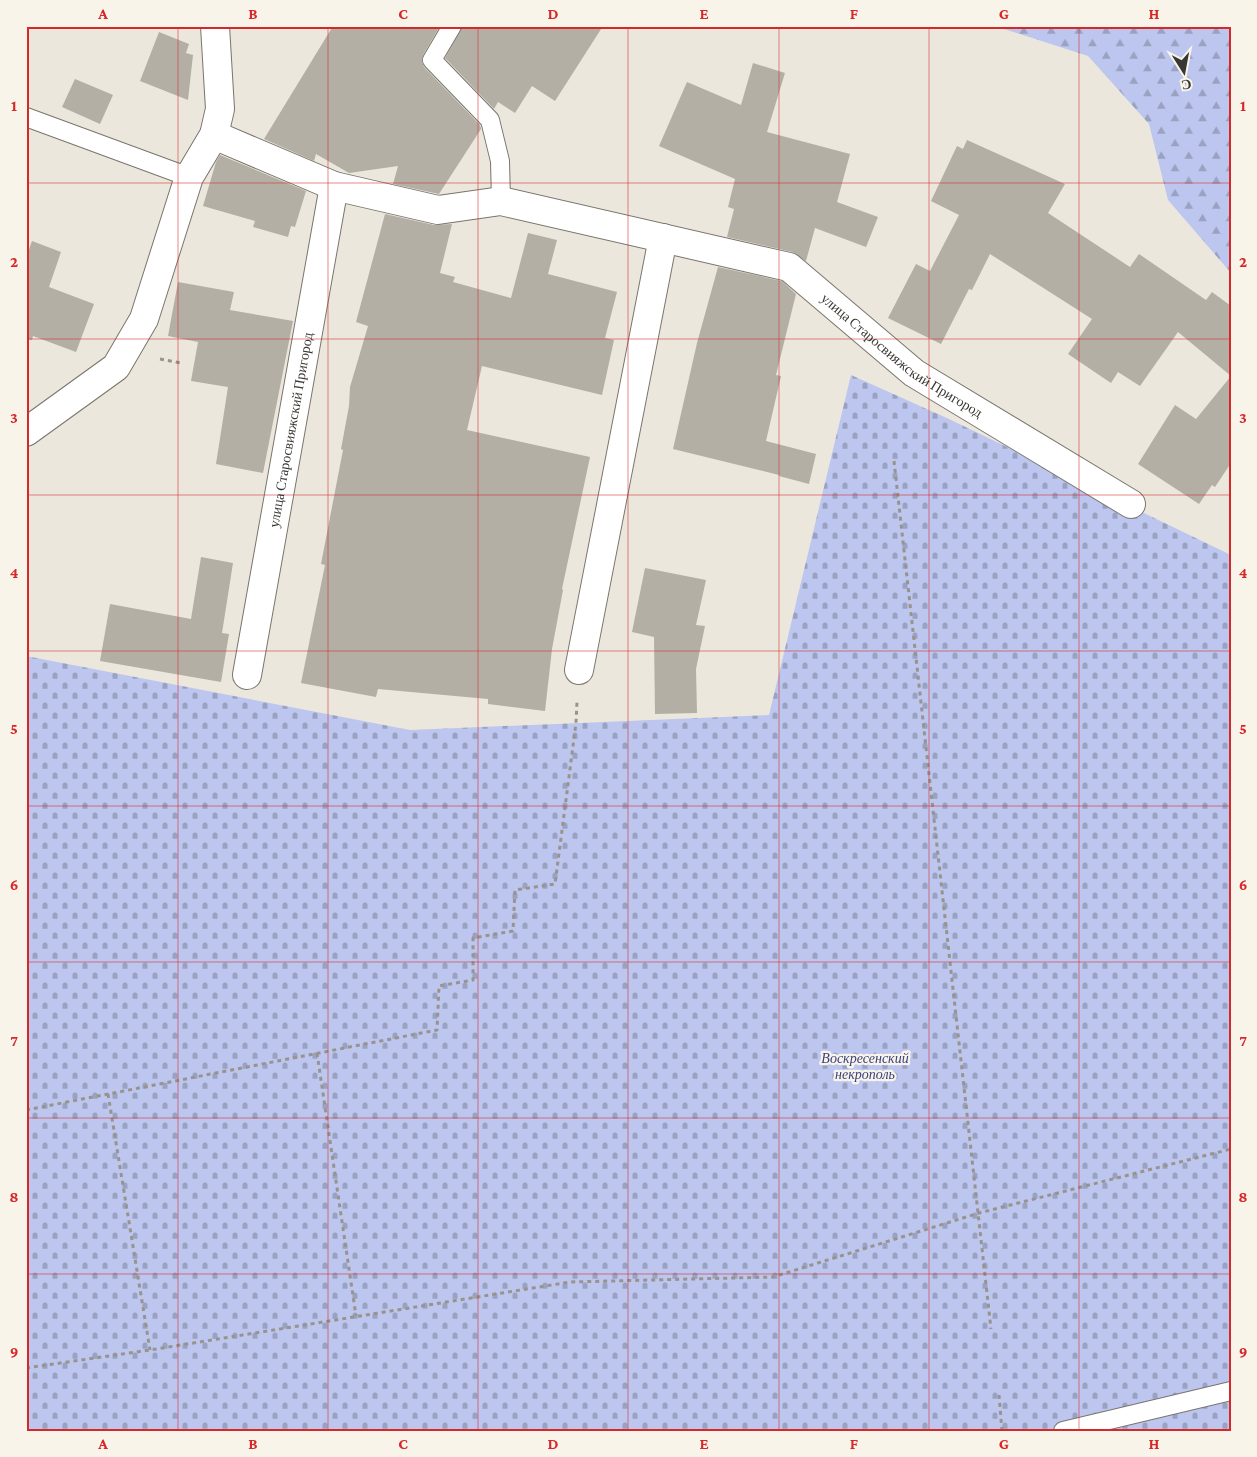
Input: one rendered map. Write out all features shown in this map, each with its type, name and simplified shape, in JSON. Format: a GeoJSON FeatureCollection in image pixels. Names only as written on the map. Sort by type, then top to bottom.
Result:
{"type":"FeatureCollection","features":[{"type":"Feature","properties":{"kind":"street"},"geometry":{"type":"LineString","coordinates":[[26,432],[116,368],[144,319],[189,177],[214,135],[220,109],[215,26]]}},
{"type":"Feature","properties":{"kind":"street","name":"улица Старосвияжский Пригород"},"geometry":{"type":"LineString","coordinates":[[214,135],[334,186],[438,210],[501,201],[789,267],[914,373],[1131,504]]}},
{"type":"Feature","properties":{"kind":"street","name":"улица Старосвияжский Пригород"},"geometry":{"type":"LineString","coordinates":[[247,675],[334,186]]}},
{"type":"Feature","properties":{"kind":"street"},"geometry":{"type":"LineString","coordinates":[[579,670],[663,238]]}},
{"type":"Feature","properties":{"kind":"lane"},"geometry":{"type":"LineString","coordinates":[[452,26],[432,60],[490,120],[500,160],[501,201]]}},
{"type":"Feature","properties":{"kind":"lane"},"geometry":{"type":"LineString","coordinates":[[26,117],[189,177]]}},
{"type":"Feature","properties":{"kind":"lane"},"geometry":{"type":"LineString","coordinates":[[1063,1431],[1231,1390]]}},
{"type":"Feature","properties":{"kind":"path"},"geometry":{"type":"LineString","coordinates":[[894,461],[991,1329]]}},
{"type":"Feature","properties":{"kind":"path"},"geometry":{"type":"LineString","coordinates":[[26,1110],[437,1030],[439,986],[472,980],[473,938],[513,931],[515,890],[555,884],[576,723],[579,670]]}},
{"type":"Feature","properties":{"kind":"path"},"geometry":{"type":"LineString","coordinates":[[317,1053],[356,1316]]}},
{"type":"Feature","properties":{"kind":"path"},"geometry":{"type":"LineString","coordinates":[[108,1094],[150,1350]]}},
{"type":"Feature","properties":{"kind":"path"},"geometry":{"type":"LineString","coordinates":[[26,1368],[150,1350],[570,1282],[773,1277],[979,1213],[1231,1149]]}},
{"type":"Feature","properties":{"kind":"path"},"geometry":{"type":"LineString","coordinates":[[999,1395],[1002,1431]]}},
{"type":"Feature","properties":{"kind":"green space"},"geometry":{"type":"Polygon","coordinates":[[[995,26],[1231,26],[1231,273],[1168,200],[1149,124],[1088,56],[995,26]]]}},
{"type":"Feature","properties":{"kind":"green space","name":"Воскресенский некрополь"},"geometry":{"type":"Polygon","coordinates":[[[851,375],[949,419],[1231,555],[1231,1431],[26,1431],[26,656],[410,730],[769,715],[851,375]]]}},
{"type":"Feature","properties":{"kind":"building"},"geometry":{"type":"Polygon","coordinates":[[[333,26],[440,26],[423,55],[422,62],[424,67],[480,125],[481,129],[439,194],[393,184],[398,166],[349,173],[316,154],[314,161],[264,139],[333,26]]]}},
{"type":"Feature","properties":{"kind":"building"},"geometry":{"type":"Polygon","coordinates":[[[463,26],[603,26],[555,101],[532,86],[515,113],[498,102],[494,109],[445,58],[463,26]]]}},
{"type":"Feature","properties":{"kind":"building"},"geometry":{"type":"Polygon","coordinates":[[[159,32],[189,44],[186,53],[193,55],[188,100],[140,81],[159,32]]]}},
{"type":"Feature","properties":{"kind":"building"},"geometry":{"type":"Polygon","coordinates":[[[753,63],[785,73],[767,132],[850,154],[837,202],[878,217],[866,247],[815,228],[806,261],[792,252],[727,237],[734,209],[728,207],[735,179],[659,146],[687,82],[741,105],[753,63]]]}},
{"type":"Feature","properties":{"kind":"building"},"geometry":{"type":"Polygon","coordinates":[[[75,79],[113,95],[100,124],[62,107],[75,79]]]}},
{"type":"Feature","properties":{"kind":"building"},"geometry":{"type":"Polygon","coordinates":[[[967,140],[1065,184],[1048,213],[1130,267],[1139,254],[1206,300],[1212,292],[1231,306],[1231,376],[1178,332],[1140,386],[1118,372],[1111,383],[1068,354],[1092,319],[990,254],[972,290],[969,289],[941,344],[888,318],[916,264],[930,271],[959,215],[931,201],[957,146],[963,149],[967,140]]]}},
{"type":"Feature","properties":{"kind":"building"},"geometry":{"type":"Polygon","coordinates":[[[220,155],[306,191],[295,227],[291,226],[288,237],[253,227],[255,221],[203,206],[216,162],[220,155]]]}},
{"type":"Feature","properties":{"kind":"building"},"geometry":{"type":"Polygon","coordinates":[[[385,214],[434,225],[452,224],[440,273],[455,277],[453,282],[511,298],[528,233],[557,240],[548,274],[617,292],[605,338],[614,340],[602,395],[482,366],[467,430],[590,457],[562,589],[552,649],[545,711],[488,704],[488,699],[378,689],[376,697],[301,683],[325,565],[321,564],[343,450],[341,449],[349,406],[350,387],[368,326],[356,322],[385,214]]]}},
{"type":"Feature","properties":{"kind":"building"},"geometry":{"type":"Polygon","coordinates":[[[32,241],[61,252],[49,287],[94,304],[76,352],[33,336],[32,340],[26,339],[26,258],[32,241]]]}},
{"type":"Feature","properties":{"kind":"building"},"geometry":{"type":"Polygon","coordinates":[[[718,267],[782,281],[796,294],[776,375],[781,376],[766,441],[816,454],[809,484],[673,449],[697,343],[718,267]]]}},
{"type":"Feature","properties":{"kind":"building"},"geometry":{"type":"Polygon","coordinates":[[[178,282],[234,292],[230,310],[293,321],[263,473],[216,464],[228,387],[191,381],[198,342],[168,336],[178,282]]]}},
{"type":"Feature","properties":{"kind":"building"},"geometry":{"type":"Polygon","coordinates":[[[1231,376],[1231,463],[1215,487],[1212,485],[1199,504],[1138,464],[1175,405],[1196,419],[1231,376]]]}},
{"type":"Feature","properties":{"kind":"building"},"geometry":{"type":"Polygon","coordinates":[[[201,557],[233,563],[222,633],[229,634],[221,682],[100,661],[110,604],[191,619],[201,557]]]}},
{"type":"Feature","properties":{"kind":"building"},"geometry":{"type":"Polygon","coordinates":[[[645,568],[706,580],[696,625],[705,626],[696,669],[697,713],[655,714],[654,637],[632,632],[645,568]]]}}]}
